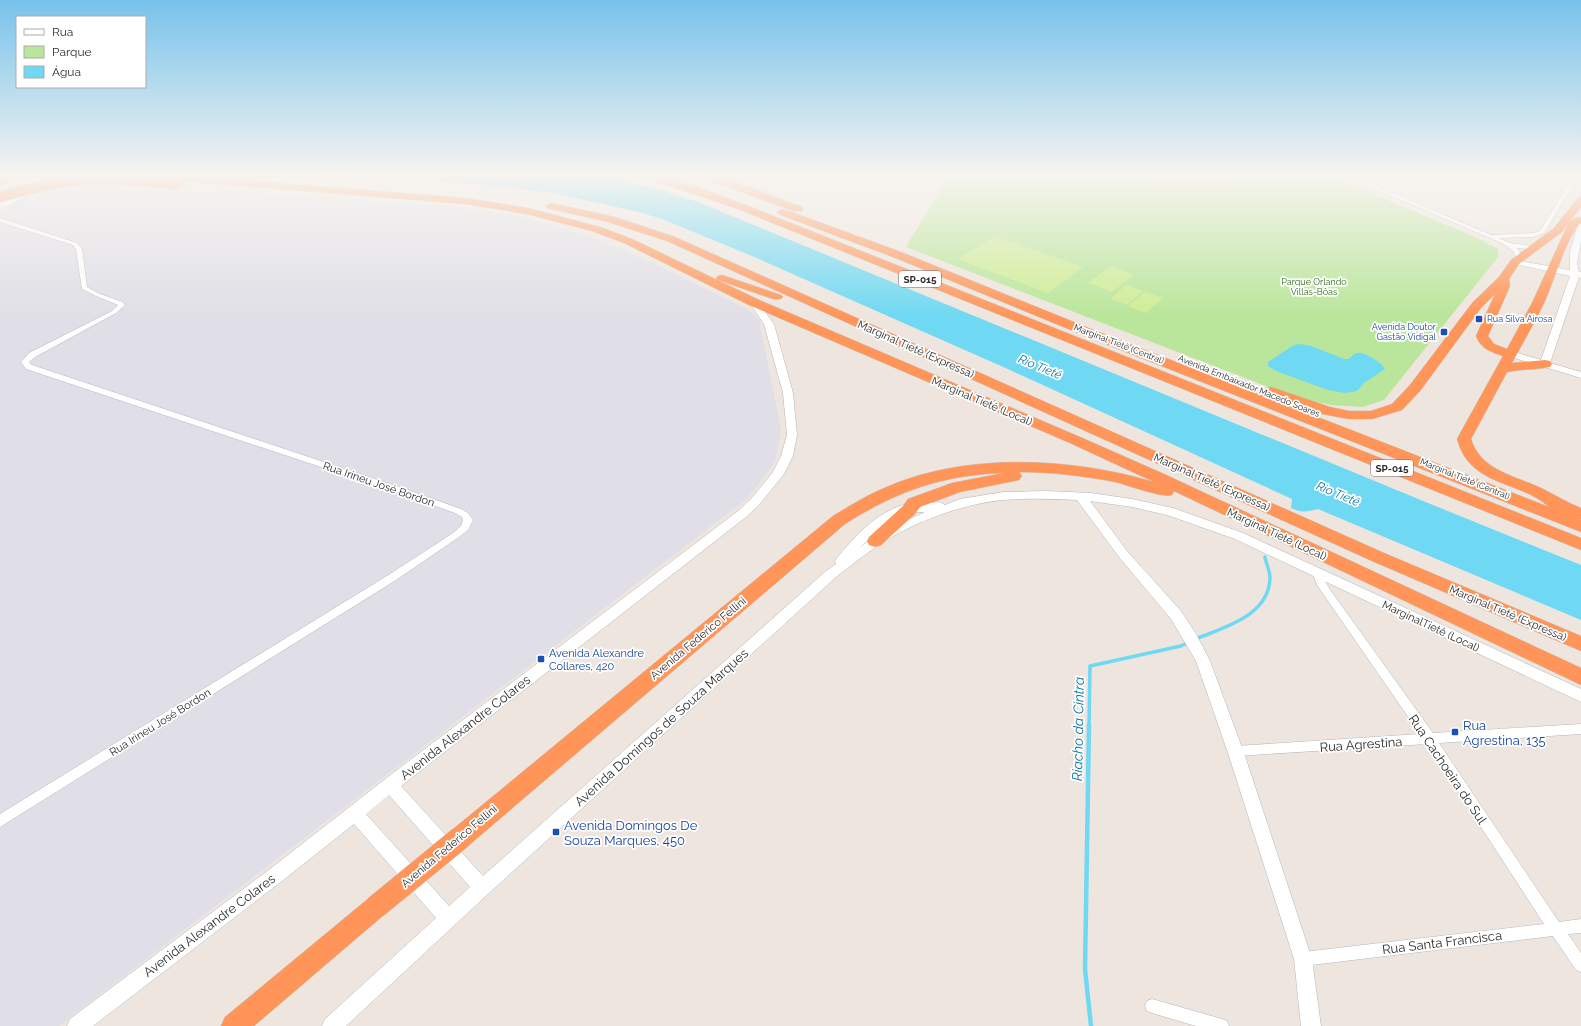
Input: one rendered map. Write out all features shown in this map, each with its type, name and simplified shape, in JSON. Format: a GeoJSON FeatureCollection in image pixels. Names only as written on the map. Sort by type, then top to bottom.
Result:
{"type":"FeatureCollection","features":[{"type":"Feature","properties":{"kind":"highway","name":"Marginal Tietê (Local)"},"geometry":{"type":"LineString","coordinates":[[565,221],[596,229],[628,241],[701,278],[753,302],[1166,481],[1241,518],[1581,677]]}},
{"type":"Feature","properties":{"kind":"highway","name":"Marginal Tietê (Expressa)"},"geometry":{"type":"LineString","coordinates":[[615,221],[639,227],[671,239],[1378,556],[1581,644]]}},
{"type":"Feature","properties":{"kind":"highway","name":"SP-015"},"geometry":{"type":"LineString","coordinates":[[778,221],[1581,544]]}},
{"type":"Feature","properties":{"kind":"highway","name":"Marginal Tietê (Central)"},"geometry":{"type":"LineString","coordinates":[[808,221],[847,234],[1011,297],[1195,373],[1581,523]]}},
{"type":"Feature","properties":{"kind":"highway","name":"Avenida Embaixador Macedo Soares"},"geometry":{"type":"LineString","coordinates":[[827,221],[1011,297],[1236,381],[1560,506],[1581,523]]}},
{"type":"Feature","properties":{"kind":"highway"},"geometry":{"type":"LineString","coordinates":[[1236,381],[1260,387],[1338,414],[1361,416],[1389,411],[1398,407],[1477,305],[1503,280],[1518,260],[1568,221]]}},
{"type":"Feature","properties":{"kind":"highway"},"geometry":{"type":"LineString","coordinates":[[1560,506],[1540,494],[1510,482],[1491,472],[1474,459],[1469,453],[1465,446],[1465,436],[1504,369],[1538,303],[1574,221]]}},
{"type":"Feature","properties":{"kind":"highway"},"geometry":{"type":"LineString","coordinates":[[662,257],[793,303],[1108,446],[1581,655]]}},
{"type":"Feature","properties":{"kind":"highway"},"geometry":{"type":"LineString","coordinates":[[1503,280],[1504,286],[1482,336],[1483,341],[1489,346],[1511,354]]}},
{"type":"Feature","properties":{"kind":"highway"},"geometry":{"type":"LineString","coordinates":[[1011,297],[1017,307],[1189,383],[1203,392]]}},
{"type":"Feature","properties":{"kind":"highway"},"geometry":{"type":"LineString","coordinates":[[1504,369],[1521,365],[1545,364]]}},
{"type":"Feature","properties":{"kind":"highway"},"geometry":{"type":"LineString","coordinates":[[1108,446],[1146,467],[1266,524],[1296,543]]}},
{"type":"Feature","properties":{"kind":"highway","name":"Avenida Federico Fellini"},"geometry":{"type":"LineString","coordinates":[[234,1026],[854,509],[888,492],[924,479],[953,472],[988,468],[1054,468],[1104,475],[1146,484],[1241,518]]}},
{"type":"Feature","properties":{"kind":"highway"},"geometry":{"type":"LineString","coordinates":[[875,541],[911,508],[914,503],[957,486],[1014,476],[1058,475],[1146,484]]}},
{"type":"Feature","properties":{"kind":"highway"},"geometry":{"type":"LineString","coordinates":[[1378,556],[1407,575],[1446,595]]}},
{"type":"Feature","properties":{"kind":"main road"},"geometry":{"type":"LineString","coordinates":[[1545,364],[1578,274],[1573,261],[1579,245],[1581,226]]}},
{"type":"Feature","properties":{"kind":"main road"},"geometry":{"type":"LineString","coordinates":[[1518,260],[1553,270],[1578,274]]}},
{"type":"Feature","properties":{"kind":"main road","name":"Avenida Alexandre Colares"},"geometry":{"type":"LineString","coordinates":[[77,1026],[276,875],[390,785],[742,514],[768,487],[778,474],[787,456],[792,435],[788,393],[769,324],[753,302]]}},
{"type":"Feature","properties":{"kind":"main road"},"geometry":{"type":"LineString","coordinates":[[1511,354],[1581,375]]}},
{"type":"Feature","properties":{"kind":"main road","name":"Avenida Domingos de Souza Marques"},"geometry":{"type":"LineString","coordinates":[[831,574],[847,552],[869,531],[888,517],[906,508],[917,509],[1004,496],[1046,494],[1080,496],[1132,503],[1168,511],[1239,536],[1281,556]]}},
{"type":"Feature","properties":{"kind":"main road"},"geometry":{"type":"LineString","coordinates":[[1080,496],[1123,554],[1176,615],[1203,661],[1236,751],[1303,959],[1311,1026]]}},
{"type":"Feature","properties":{"kind":"main road","name":"Avenida Domingos de Souza Marques"},"geometry":{"type":"LineString","coordinates":[[332,1026],[482,888],[831,574],[875,541],[906,524],[967,502]]}},
{"type":"Feature","properties":{"kind":"main road","name":"MarginalTietê (Local)"},"geometry":{"type":"LineString","coordinates":[[1281,556],[1581,696]]}},
{"type":"Feature","properties":{"kind":"main road"},"geometry":{"type":"LineString","coordinates":[[390,785],[482,888]]}},
{"type":"Feature","properties":{"kind":"main road"},"geometry":{"type":"LineString","coordinates":[[355,813],[448,919]]}},
{"type":"Feature","properties":{"kind":"street","name":"Rua Irineu José Bordon"},"geometry":{"type":"LineString","coordinates":[[0,821],[393,577],[465,528],[468,520],[465,515],[458,511],[402,491],[29,367],[25,362],[32,355],[114,312],[122,305],[121,303],[98,295],[84,288],[79,249],[75,244],[3,221]]}},
{"type":"Feature","properties":{"kind":"street"},"geometry":{"type":"LineString","coordinates":[[1454,221],[1490,236],[1526,248],[1535,248]]}},
{"type":"Feature","properties":{"kind":"street"},"geometry":{"type":"LineString","coordinates":[[1506,241],[1542,232],[1549,221]]}},
{"type":"Feature","properties":{"kind":"street"},"geometry":{"type":"LineString","coordinates":[[1506,241],[1518,252],[1518,260]]}},
{"type":"Feature","properties":{"kind":"street","name":"Rua Cachoeira do Sul"},"geometry":{"type":"LineString","coordinates":[[1317,572],[1320,582],[1328,594],[1430,739],[1581,965]]}},
{"type":"Feature","properties":{"kind":"street","name":"Rua Agrestina"},"geometry":{"type":"LineString","coordinates":[[1236,751],[1581,729]]}},
{"type":"Feature","properties":{"kind":"street","name":"Rua Santa Francisca"},"geometry":{"type":"LineString","coordinates":[[1303,959],[1581,926]]}},
{"type":"Feature","properties":{"kind":"street"},"geometry":{"type":"LineString","coordinates":[[1152,1006],[1222,1026]]}},
{"type":"Feature","properties":{"kind":"shaded area"},"geometry":{"type":"Polygon","coordinates":[[[0,221],[536,221],[587,235],[651,262],[747,309],[759,320],[781,430],[775,462],[748,498],[59,1026],[0,1026],[0,221]]]}},
{"type":"Feature","properties":{"kind":"green space","name":"Parque Orlando Villas-Bôas"},"geometry":{"type":"Polygon","coordinates":[[[922,221],[1437,221],[1475,237],[1498,249],[1498,257],[1384,400],[1363,407],[1331,405],[1294,397],[906,247],[922,221]]]}},
{"type":"Feature","properties":{"kind":"green space"},"geometry":{"type":"Polygon","coordinates":[[[995,236],[1083,267],[1048,293],[958,259],[995,236]]]}},
{"type":"Feature","properties":{"kind":"green space"},"geometry":{"type":"Polygon","coordinates":[[[1111,266],[1134,275],[1112,292],[1088,283],[1111,266]]]}},
{"type":"Feature","properties":{"kind":"green space"},"geometry":{"type":"Polygon","coordinates":[[[1126,285],[1143,291],[1127,305],[1110,299],[1126,285]]]}},
{"type":"Feature","properties":{"kind":"green space"},"geometry":{"type":"Polygon","coordinates":[[[1145,292],[1163,298],[1146,313],[1128,306],[1145,292]]]}},
{"type":"Feature","properties":{"kind":"water","name":"Rio Tietê"},"geometry":{"type":"Polygon","coordinates":[[[667,221],[744,221],[1581,565],[1581,620],[1318,509],[1304,512],[1295,510],[1291,508],[1292,499],[1010,370],[752,256],[667,221]]]}},
{"type":"Feature","properties":{"kind":"water"},"geometry":{"type":"Polygon","coordinates":[[[1301,344],[1311,346],[1344,359],[1349,359],[1356,353],[1364,354],[1377,361],[1385,369],[1364,383],[1357,391],[1345,393],[1328,390],[1276,371],[1268,366],[1268,362],[1294,345],[1301,344]]]}},
{"type":"Feature","properties":{"kind":"waterway","name":"Riacho da Cintra"},"geometry":{"type":"LineString","coordinates":[[1196,639],[1243,618],[1254,611],[1262,602],[1268,591],[1270,578],[1265,557]]}},
{"type":"Feature","properties":{"kind":"waterway","name":"Riacho da Cintra"},"geometry":{"type":"LineString","coordinates":[[1089,726],[1090,666],[1181,646],[1189,642]]}},
{"type":"Feature","properties":{"kind":"waterway","name":"Riacho da Cintra"},"geometry":{"type":"LineString","coordinates":[[1089,725],[1085,969],[1091,1026]]}},
{"type":"Feature","properties":{"kind":"place","name":"Rua Silva Airosa"},"geometry":{"type":"Point","coordinates":[1479,319]}},
{"type":"Feature","properties":{"kind":"place","name":"Avenida Doutor Gastão Vidigal"},"geometry":{"type":"Point","coordinates":[1444,332]}},
{"type":"Feature","properties":{"kind":"place","name":"Avenida Alexandre Collares, 420"},"geometry":{"type":"Point","coordinates":[541,659]}},
{"type":"Feature","properties":{"kind":"place","name":"Rua Agrestina, 135"},"geometry":{"type":"Point","coordinates":[1455,732]}},
{"type":"Feature","properties":{"kind":"place","name":"Avenida Domingos De Souza Marques, 450"},"geometry":{"type":"Point","coordinates":[556,832]}}]}
